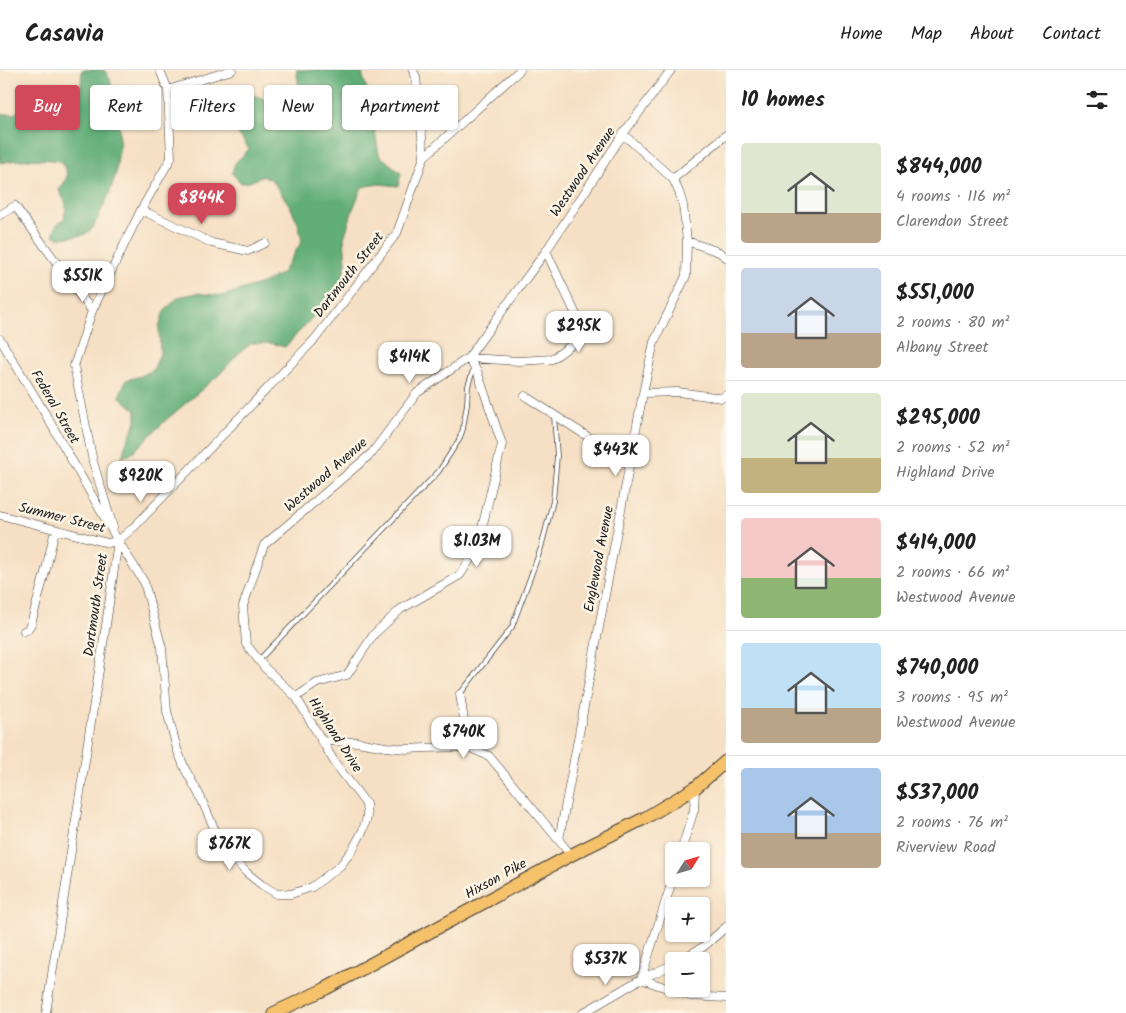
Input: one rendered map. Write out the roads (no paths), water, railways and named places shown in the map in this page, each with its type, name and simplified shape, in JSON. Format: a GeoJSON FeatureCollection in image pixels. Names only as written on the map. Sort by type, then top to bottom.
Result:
{"type":"FeatureCollection","features":[{"type":"Feature","properties":{"kind":"main road","name":"Hixson Pike"},"geometry":{"type":"LineString","coordinates":[[274,1013],[325,989],[571,855],[644,818],[695,788],[726,761]]}},
{"type":"Feature","properties":{"kind":"street"},"geometry":{"type":"LineString","coordinates":[[118,541],[93,462],[74,366],[92,311],[141,210],[171,158],[168,90],[160,70]]}},
{"type":"Feature","properties":{"kind":"street"},"geometry":{"type":"LineString","coordinates":[[168,90],[232,70]]}},
{"type":"Feature","properties":{"kind":"street","name":"Dartmouth Street"},"geometry":{"type":"LineString","coordinates":[[46,1013],[118,541],[135,526],[315,339],[398,232],[424,157],[416,77],[413,70]]}},
{"type":"Feature","properties":{"kind":"street"},"geometry":{"type":"LineString","coordinates":[[424,157],[520,70]]}},
{"type":"Feature","properties":{"kind":"street","name":"Westwood Avenue"},"geometry":{"type":"LineString","coordinates":[[296,697],[264,667],[246,644],[243,606],[264,545],[372,453],[417,393],[468,358],[546,251],[623,134],[671,70]]}},
{"type":"Feature","properties":{"kind":"street","name":"Englewood Avenue"},"geometry":{"type":"LineString","coordinates":[[559,840],[642,393],[654,342],[686,276],[688,242],[683,205],[679,192],[672,179],[623,134]]}},
{"type":"Feature","properties":{"kind":"street"},"geometry":{"type":"LineString","coordinates":[[672,179],[726,135]]}},
{"type":"Feature","properties":{"kind":"street"},"geometry":{"type":"LineString","coordinates":[[0,215],[15,206],[92,311]]}},
{"type":"Feature","properties":{"kind":"street"},"geometry":{"type":"LineString","coordinates":[[141,210],[212,243],[248,251],[265,243]]}},
{"type":"Feature","properties":{"kind":"street"},"geometry":{"type":"LineString","coordinates":[[688,242],[719,252],[726,257]]}},
{"type":"Feature","properties":{"kind":"street"},"geometry":{"type":"LineString","coordinates":[[468,358],[519,361],[552,359],[573,344],[579,321],[546,251]]}},
{"type":"Feature","properties":{"kind":"street","name":"Federal Street"},"geometry":{"type":"LineString","coordinates":[[0,339],[118,541]]}},
{"type":"Feature","properties":{"kind":"street","name":"Highland Drive"},"geometry":{"type":"LineString","coordinates":[[118,541],[144,582],[162,648],[167,711],[177,749],[185,770],[200,796],[218,837],[230,855],[247,872],[262,885],[277,894],[291,894],[312,887],[340,866],[353,849],[363,830],[367,817],[366,804],[335,763],[296,697],[317,683],[347,674],[374,634],[401,609],[460,575],[477,549],[502,444],[478,372],[468,358]]}},
{"type":"Feature","properties":{"kind":"street"},"geometry":{"type":"LineString","coordinates":[[642,393],[678,392],[722,398],[726,395]]}},
{"type":"Feature","properties":{"kind":"street"},"geometry":{"type":"LineString","coordinates":[[525,396],[630,464]]}},
{"type":"Feature","properties":{"kind":"street","name":"Summer Street"},"geometry":{"type":"LineString","coordinates":[[0,515],[108,543],[118,541]]}},
{"type":"Feature","properties":{"kind":"street"},"geometry":{"type":"LineString","coordinates":[[24,631],[31,624],[55,530]]}},
{"type":"Feature","properties":{"kind":"street"},"geometry":{"type":"LineString","coordinates":[[460,694],[468,747]]}},
{"type":"Feature","properties":{"kind":"street"},"geometry":{"type":"LineString","coordinates":[[321,741],[358,742],[407,750],[468,747],[489,756],[571,855]]}},
{"type":"Feature","properties":{"kind":"street"},"geometry":{"type":"LineString","coordinates":[[684,842],[694,810],[695,788]]}},
{"type":"Feature","properties":{"kind":"street"},"geometry":{"type":"LineString","coordinates":[[641,979],[670,888]]}},
{"type":"Feature","properties":{"kind":"street"},"geometry":{"type":"LineString","coordinates":[[694,952],[703,947],[726,927]]}},
{"type":"Feature","properties":{"kind":"street"},"geometry":{"type":"LineString","coordinates":[[583,1013],[641,979],[665,968]]}},
{"type":"Feature","properties":{"kind":"street"},"geometry":{"type":"LineString","coordinates":[[641,979],[690,996],[726,998]]}},
{"type":"Feature","properties":{"kind":"lane"},"geometry":{"type":"LineString","coordinates":[[259,660],[439,471],[459,440],[463,429],[468,386],[474,367]]}},
{"type":"Feature","properties":{"kind":"lane"},"geometry":{"type":"LineString","coordinates":[[460,694],[512,627],[540,548],[553,501],[557,456],[554,415]]}}]}
